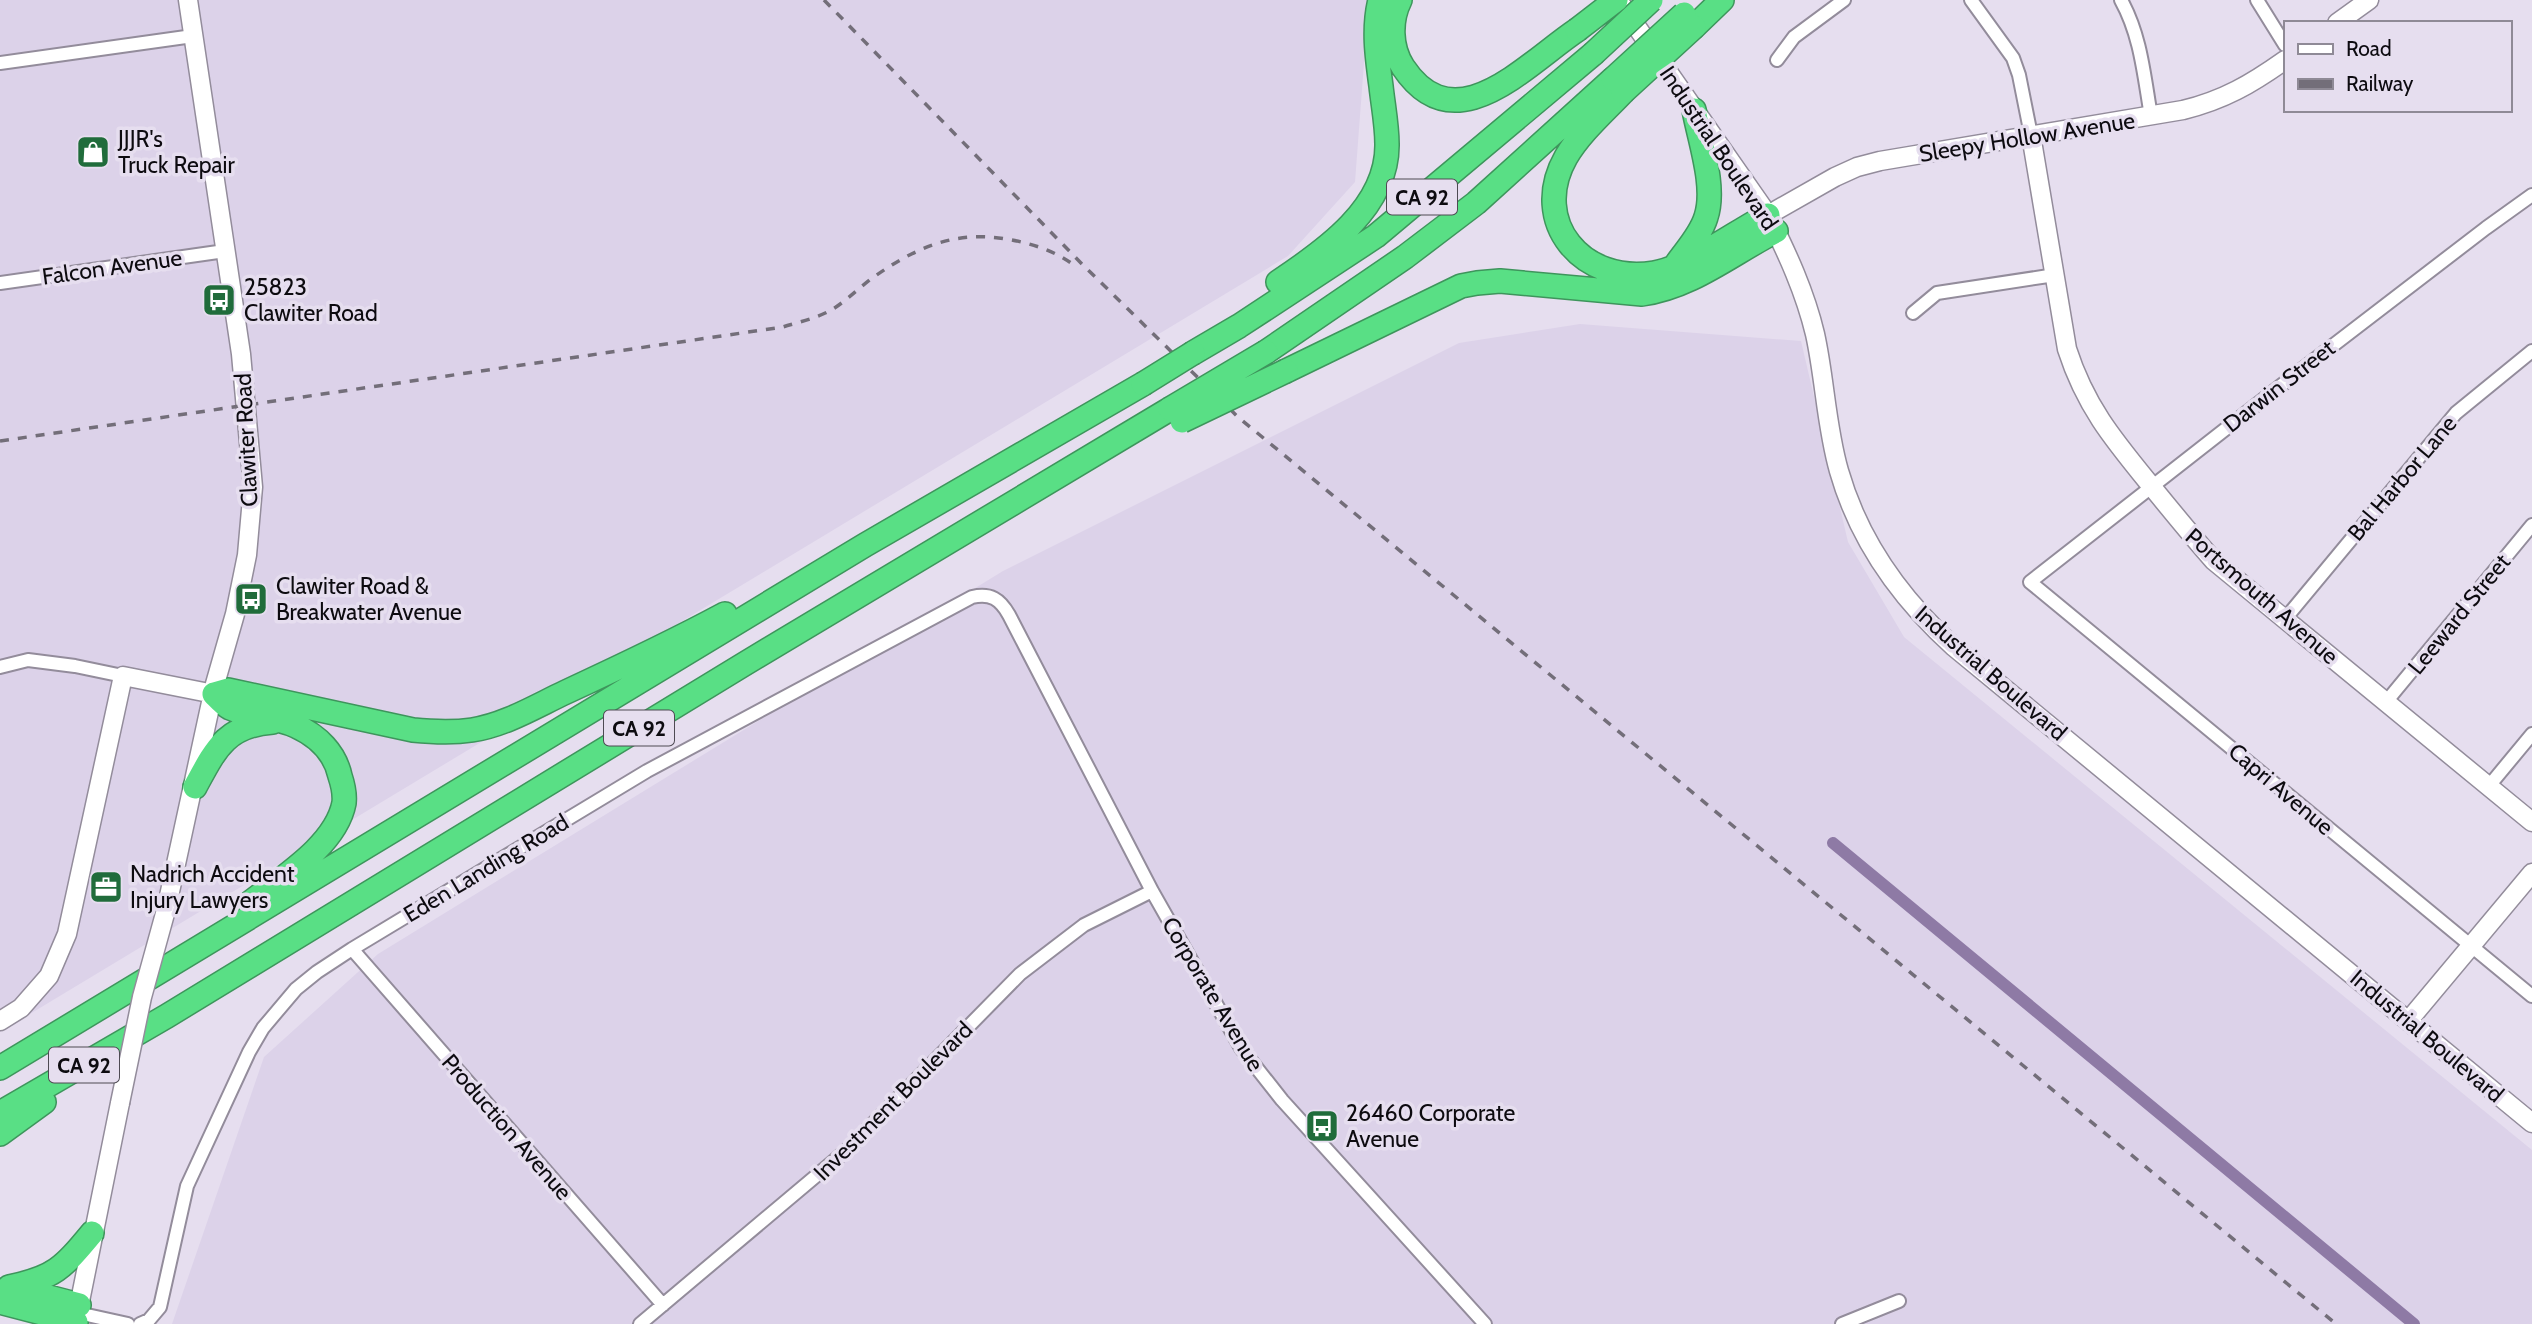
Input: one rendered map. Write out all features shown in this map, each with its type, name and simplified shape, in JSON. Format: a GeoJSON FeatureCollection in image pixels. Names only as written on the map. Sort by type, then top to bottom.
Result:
{"type":"FeatureCollection","features":[{"type":"Feature","properties":{"kind":"highway"},"geometry":{"type":"LineString","coordinates":[[1233,320],[1354,222],[1377,189],[1388,146],[1376,46],[1380,0]]}},
{"type":"Feature","properties":{"kind":"highway"},"geometry":{"type":"LineString","coordinates":[[1400,0],[1392,19],[1399,62],[1413,82],[1428,94],[1451,100],[1473,99],[1496,89],[1618,2]]}},
{"type":"Feature","properties":{"kind":"highway","name":"CA 92"},"geometry":{"type":"LineString","coordinates":[[0,1068],[866,545],[1143,384],[1193,353],[1233,320],[1376,236],[1593,54],[1651,0]]}},
{"type":"Feature","properties":{"kind":"highway","name":"CA 92"},"geometry":{"type":"LineString","coordinates":[[0,1113],[167,1016],[746,663],[1112,444],[1176,415],[1405,257],[1476,203],[1618,86],[1689,20],[1702,0]]}},
{"type":"Feature","properties":{"kind":"highway"},"geometry":{"type":"LineString","coordinates":[[1689,20],[1722,0]]}},
{"type":"Feature","properties":{"kind":"highway"},"geometry":{"type":"LineString","coordinates":[[1618,86],[1566,156],[1555,187],[1553,210],[1560,231],[1575,250],[1595,265],[1609,271],[1634,275],[1656,272],[1772,223]]}},
{"type":"Feature","properties":{"kind":"highway"},"geometry":{"type":"LineString","coordinates":[[1675,266],[1702,228],[1711,194],[1694,110]]}},
{"type":"Feature","properties":{"kind":"highway"},"geometry":{"type":"LineString","coordinates":[[1176,415],[1286,371],[1461,286],[1500,281],[1642,294],[1664,291],[1692,279],[1772,223]]}},
{"type":"Feature","properties":{"kind":"highway"},"geometry":{"type":"LineString","coordinates":[[214,694],[228,690],[413,730],[442,733],[474,730],[500,723],[627,664],[828,558],[866,545]]}},
{"type":"Feature","properties":{"kind":"highway"},"geometry":{"type":"LineString","coordinates":[[172,965],[288,874],[325,841],[344,802],[338,765],[328,749],[307,732],[282,721],[228,707],[214,694]]}},
{"type":"Feature","properties":{"kind":"highway"},"geometry":{"type":"LineString","coordinates":[[195,787],[215,750],[225,738],[249,726],[282,721]]}},
{"type":"Feature","properties":{"kind":"highway"},"geometry":{"type":"LineString","coordinates":[[0,1134],[167,1016]]}},
{"type":"Feature","properties":{"kind":"highway"},"geometry":{"type":"LineString","coordinates":[[3,1291],[37,1281],[60,1268],[92,1233]]}},
{"type":"Feature","properties":{"kind":"highway"},"geometry":{"type":"LineString","coordinates":[[3,1291],[77,1316]]}},
{"type":"Feature","properties":{"kind":"street","name":"Clawiter Road"},"geometry":{"type":"LineString","coordinates":[[92,1233],[142,997],[166,910],[247,555],[253,487],[241,354],[188,0]]}},
{"type":"Feature","properties":{"kind":"street"},"geometry":{"type":"LineString","coordinates":[[1777,60],[1794,37],[1844,0]]}},
{"type":"Feature","properties":{"kind":"street","name":"Portsmouth Avenue"},"geometry":{"type":"LineString","coordinates":[[1971,0],[2013,58],[2019,75],[2067,349],[2077,381],[2112,438],[2181,525],[2214,561],[2532,822]]}},
{"type":"Feature","properties":{"kind":"street"},"geometry":{"type":"LineString","coordinates":[[2121,0],[2138,38],[2151,116]]}},
{"type":"Feature","properties":{"kind":"street"},"geometry":{"type":"LineString","coordinates":[[2257,0],[2284,43]]}},
{"type":"Feature","properties":{"kind":"street"},"geometry":{"type":"LineString","coordinates":[[2340,21],[2369,0]]}},
{"type":"Feature","properties":{"kind":"street","name":"Industrial Boulevard"},"geometry":{"type":"LineString","coordinates":[[1618,2],[1772,223],[1799,283],[1814,332],[1839,472],[1872,550],[1895,585],[1925,621],[1954,647],[2532,1123]]}},
{"type":"Feature","properties":{"kind":"street"},"geometry":{"type":"LineString","coordinates":[[0,63],[193,36]]}},
{"type":"Feature","properties":{"kind":"street","name":"Sleepy Hollow Avenue"},"geometry":{"type":"LineString","coordinates":[[1772,223],[1857,167],[1899,157],[2204,105],[2249,85],[2284,61]]}},
{"type":"Feature","properties":{"kind":"street","name":"Darwin Street"},"geometry":{"type":"LineString","coordinates":[[2030,582],[2464,244],[2532,195]]}},
{"type":"Feature","properties":{"kind":"street","name":"Falcon Avenue"},"geometry":{"type":"LineString","coordinates":[[0,284],[225,251]]}},
{"type":"Feature","properties":{"kind":"street"},"geometry":{"type":"LineString","coordinates":[[1913,313],[1937,293],[2055,275]]}},
{"type":"Feature","properties":{"kind":"street","name":"Bal Harbor Lane"},"geometry":{"type":"LineString","coordinates":[[2286,619],[2456,414],[2532,351]]}},
{"type":"Feature","properties":{"kind":"street","name":"Leeward Street"},"geometry":{"type":"LineString","coordinates":[[2386,702],[2532,525]]}},
{"type":"Feature","properties":{"kind":"street","name":"Capri Avenue"},"geometry":{"type":"LineString","coordinates":[[2030,582],[2532,996]]}},
{"type":"Feature","properties":{"kind":"street","name":"Eden Landing Road"},"geometry":{"type":"LineString","coordinates":[[140,1324],[149,1320],[160,1307],[187,1186],[249,1052],[263,1028],[296,989],[352,949],[647,771],[972,597],[983,594],[991,596],[1004,606],[1009,615]]}},
{"type":"Feature","properties":{"kind":"street","name":"Corporate Avenue"},"geometry":{"type":"LineString","coordinates":[[1009,615],[1153,891],[1241,1048],[1270,1087],[1485,1324]]}},
{"type":"Feature","properties":{"kind":"street"},"geometry":{"type":"LineString","coordinates":[[0,667],[28,660],[75,666],[214,694]]}},
{"type":"Feature","properties":{"kind":"street"},"geometry":{"type":"LineString","coordinates":[[0,1021],[21,1008],[49,976],[67,934],[123,676]]}},
{"type":"Feature","properties":{"kind":"street"},"geometry":{"type":"LineString","coordinates":[[2489,786],[2532,734]]}},
{"type":"Feature","properties":{"kind":"street"},"geometry":{"type":"LineString","coordinates":[[2409,1020],[2532,873]]}},
{"type":"Feature","properties":{"kind":"street","name":"Investment Boulevard"},"geometry":{"type":"LineString","coordinates":[[640,1324],[848,1149],[1020,974],[1084,925],[1153,891]]}},
{"type":"Feature","properties":{"kind":"street","name":"Production Avenue"},"geometry":{"type":"LineString","coordinates":[[352,949],[663,1305]]}},
{"type":"Feature","properties":{"kind":"street"},"geometry":{"type":"LineString","coordinates":[[92,1233],[77,1316],[128,1324]]}},
{"type":"Feature","properties":{"kind":"street"},"geometry":{"type":"LineString","coordinates":[[1842,1324],[1899,1301]]}},
{"type":"Feature","properties":{"kind":"shaded area"},"geometry":{"type":"Polygon","coordinates":[[[0,0],[1378,0],[1367,23],[1355,182],[1288,256],[0,1032],[0,0]]]}},
{"type":"Feature","properties":{"kind":"shaded area"},"geometry":{"type":"Polygon","coordinates":[[[1580,324],[1801,341],[1848,542],[1904,637],[2532,1150],[2532,1324],[172,1324],[264,1057],[378,954],[1003,571],[1459,343],[1580,324]]]}},
{"type":"Feature","properties":{"kind":"waterway"},"geometry":{"type":"LineString","coordinates":[[1833,843],[2414,1324]]}},
{"type":"Feature","properties":{"kind":"railway"},"geometry":{"type":"LineString","coordinates":[[824,0],[1082,264],[1238,417],[2336,1324]]}},
{"type":"Feature","properties":{"kind":"railway"},"geometry":{"type":"LineString","coordinates":[[0,441],[783,327],[827,312],[871,279],[918,251],[934,244],[968,237],[987,237],[1034,245],[1075,266]]}},
{"type":"Feature","properties":{"kind":"place","name":"JJJR's Truck Repair"},"geometry":{"type":"Point","coordinates":[93,152]}},
{"type":"Feature","properties":{"kind":"place","name":"25823 Clawiter Road"},"geometry":{"type":"Point","coordinates":[219,300]}},
{"type":"Feature","properties":{"kind":"place","name":"Clawiter Road & Breakwater Avenue"},"geometry":{"type":"Point","coordinates":[251,599]}},
{"type":"Feature","properties":{"kind":"place","name":"Nadrich Accident Injury Lawyers"},"geometry":{"type":"Point","coordinates":[106,887]}},
{"type":"Feature","properties":{"kind":"place","name":"26460 Corporate Avenue"},"geometry":{"type":"Point","coordinates":[1322,1126]}}]}
